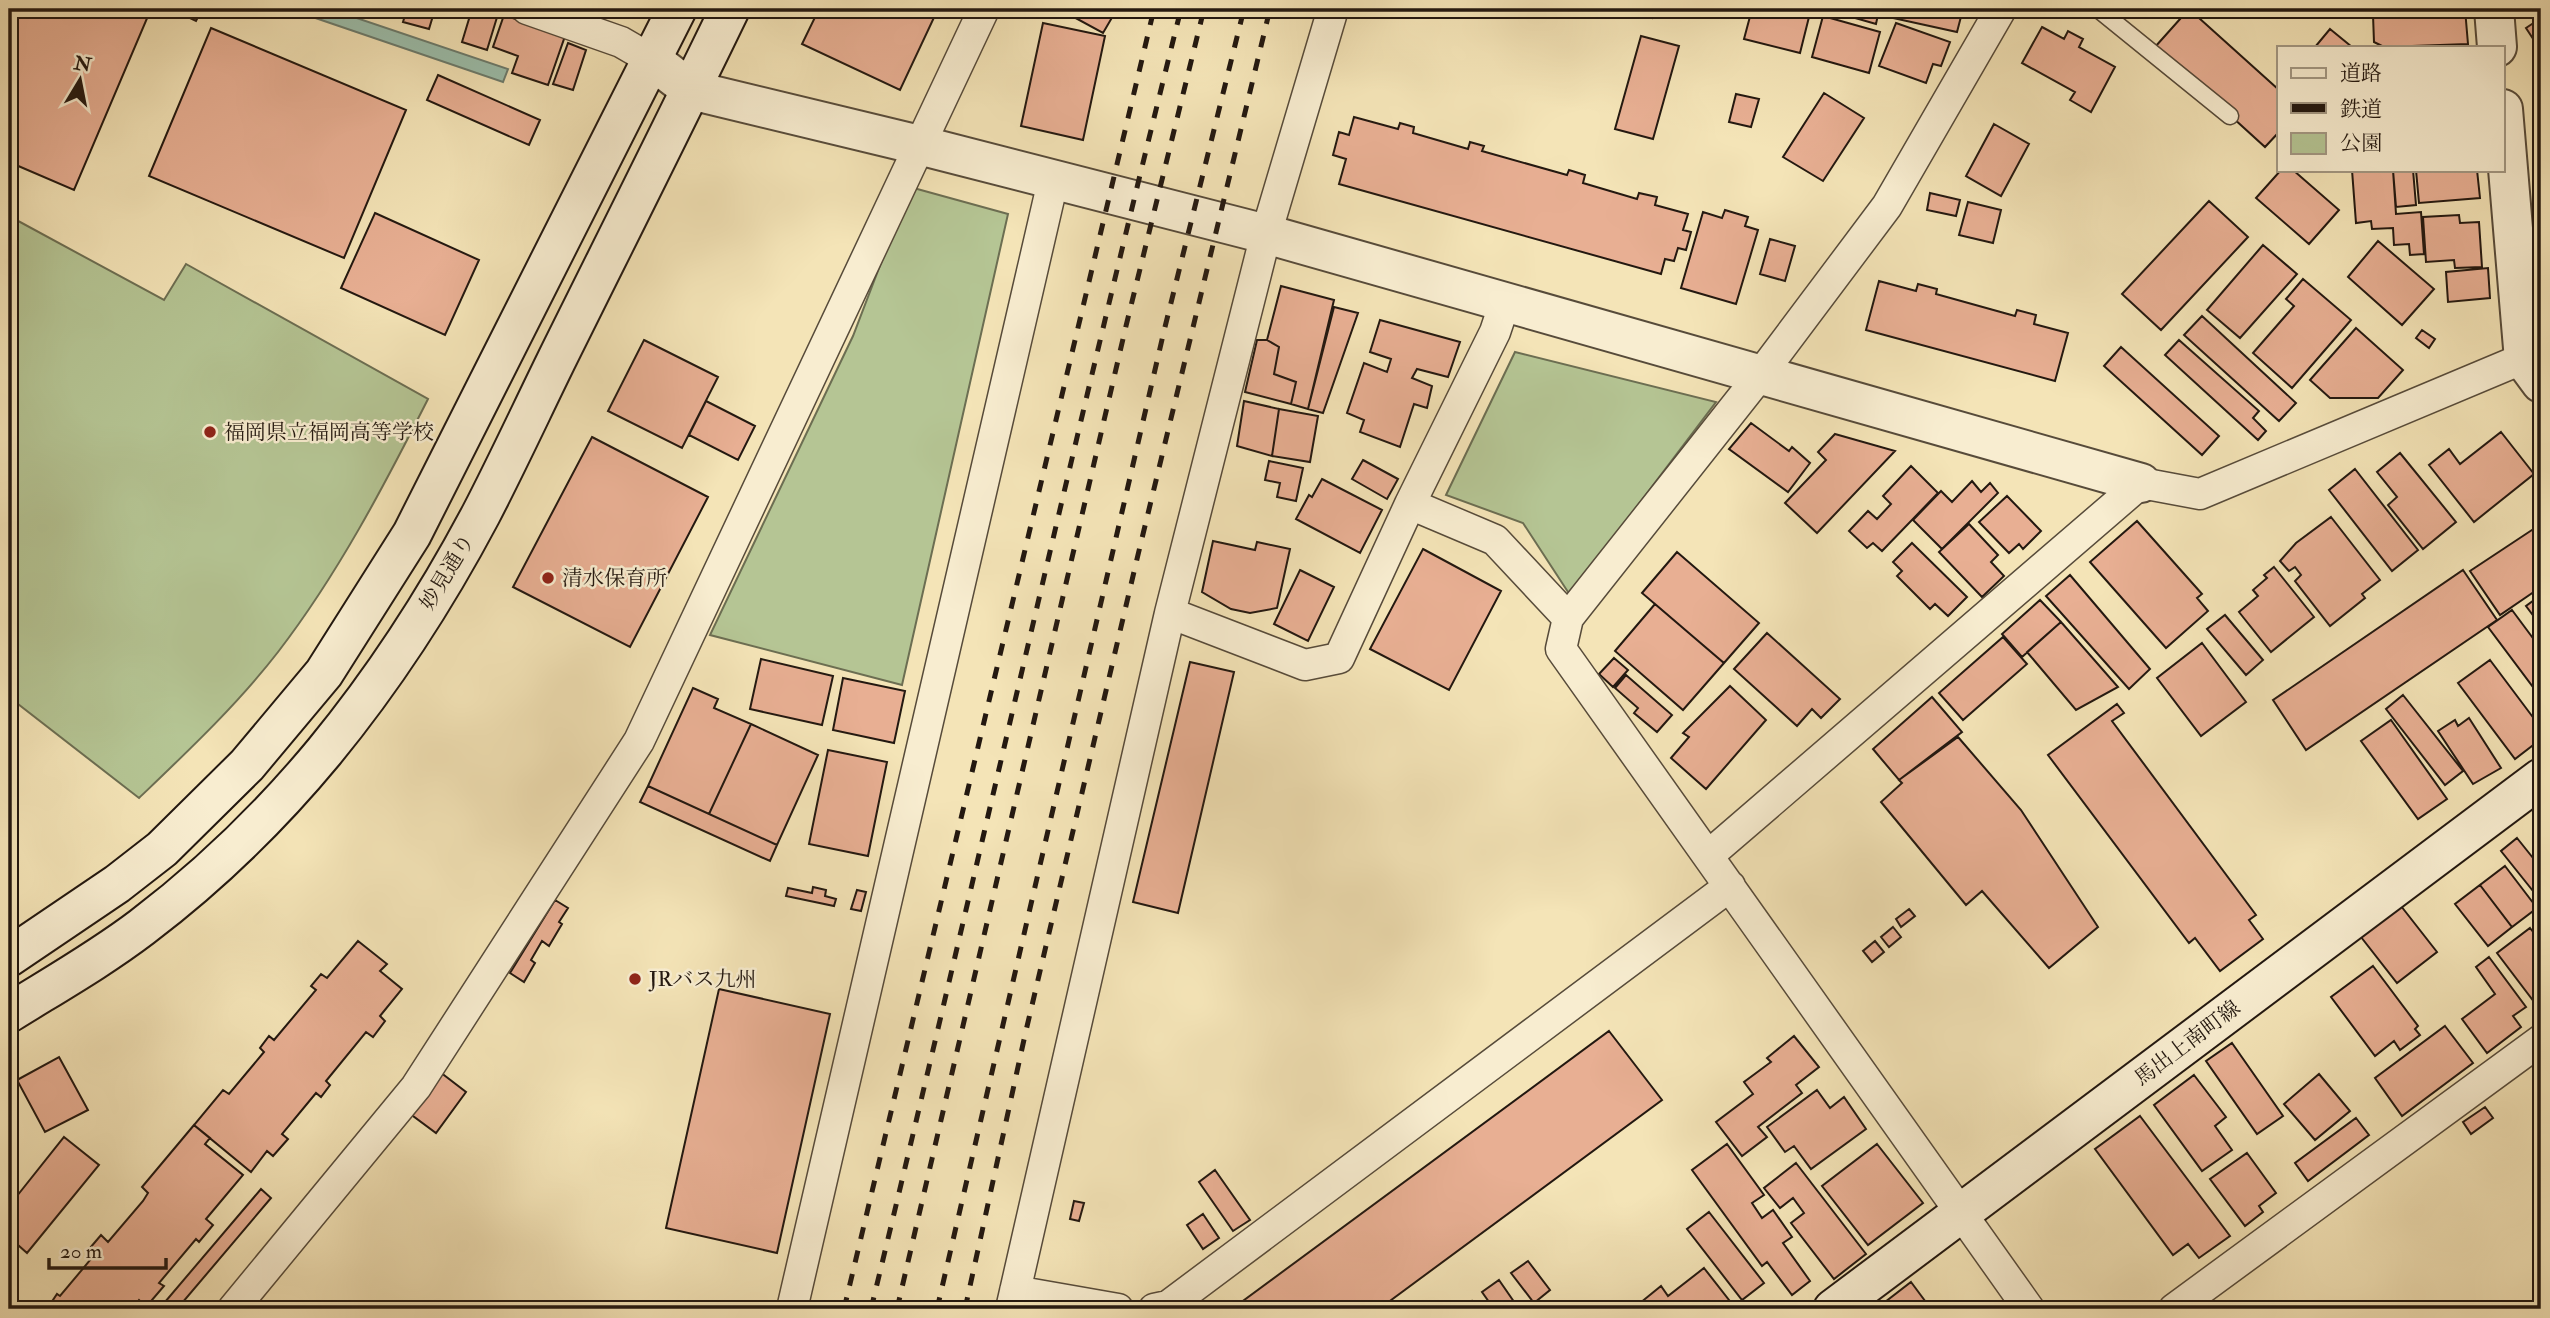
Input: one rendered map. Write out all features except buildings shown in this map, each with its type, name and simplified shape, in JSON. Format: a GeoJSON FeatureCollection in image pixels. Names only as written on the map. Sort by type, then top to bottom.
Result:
{"type":"FeatureCollection","features":[{"type":"Feature","properties":{"kind":"main road"},"geometry":{"type":"LineString","coordinates":[[9,957],[117,884],[162,849],[247,765],[324,673],[412,534],[677,9]]}},
{"type":"Feature","properties":{"kind":"main road","name":"妙見通り"},"geometry":{"type":"LineString","coordinates":[[9,1013],[85,966],[186,891],[248,834],[323,753],[363,701],[429,604],[482,511],[730,9]]}},
{"type":"Feature","properties":{"kind":"main road"},"geometry":{"type":"LineString","coordinates":[[652,60],[691,90],[1266,234],[2141,483]]}},
{"type":"Feature","properties":{"kind":"main road"},"geometry":{"type":"LineString","coordinates":[[2504,117],[2536,365]]}},
{"type":"Feature","properties":{"kind":"main road","name":"馬出上南町線"},"geometry":{"type":"LineString","coordinates":[[1833,1309],[2541,778]]}},
{"type":"Feature","properties":{"kind":"street"},"geometry":{"type":"LineString","coordinates":[[527,9],[621,42],[652,60]]}},
{"type":"Feature","properties":{"kind":"street"},"geometry":{"type":"LineString","coordinates":[[233,1309],[416,1087],[639,741],[984,9]]}},
{"type":"Feature","properties":{"kind":"street"},"geometry":{"type":"LineString","coordinates":[[1118,1309],[1013,1300],[1170,613],[1266,234],[1333,9]]}},
{"type":"Feature","properties":{"kind":"street"},"geometry":{"type":"LineString","coordinates":[[2001,9],[1887,206],[1761,374],[1568,618],[1561,649],[2029,1309]]}},
{"type":"Feature","properties":{"kind":"street"},"geometry":{"type":"LineString","coordinates":[[792,1309],[1053,181]]}},
{"type":"Feature","properties":{"kind":"street"},"geometry":{"type":"LineString","coordinates":[[1170,613],[1305,665],[1339,658],[1494,332],[1505,302]]}},
{"type":"Feature","properties":{"kind":"street"},"geometry":{"type":"LineString","coordinates":[[1709,855],[2141,483],[2200,494],[2536,365]]}},
{"type":"Feature","properties":{"kind":"street"},"geometry":{"type":"LineString","coordinates":[[1410,504],[1495,540],[1568,618]]}},
{"type":"Feature","properties":{"kind":"street"},"geometry":{"type":"LineString","coordinates":[[1154,1309],[1168,1306],[1730,886]]}},
{"type":"Feature","properties":{"kind":"street"},"geometry":{"type":"LineString","coordinates":[[2174,1309],[2541,1040]]}},
{"type":"Feature","properties":{"kind":"lane"},"geometry":{"type":"LineString","coordinates":[[2098,9],[2231,116]]}},
{"type":"Feature","properties":{"kind":"green space"},"geometry":{"type":"Polygon","coordinates":[[[910,187],[1008,214],[902,685],[710,635],[853,336],[910,187]]]}},
{"type":"Feature","properties":{"kind":"green space"},"geometry":{"type":"Polygon","coordinates":[[[9,216],[164,300],[186,264],[428,399],[359,529],[300,622],[262,672],[229,709],[139,798],[9,697],[9,216]]]}},
{"type":"Feature","properties":{"kind":"green space"},"geometry":{"type":"Polygon","coordinates":[[[1515,352],[1716,402],[1570,595],[1523,523],[1446,495],[1515,352]]]}},
{"type":"Feature","properties":{"kind":"shaded area"},"geometry":{"type":"Polygon","coordinates":[[[289,9],[330,9],[508,69],[503,82],[289,9]]]}},
{"type":"Feature","properties":{"kind":"railway"},"geometry":{"type":"LineString","coordinates":[[844,1309],[1154,9]]}},
{"type":"Feature","properties":{"kind":"railway"},"geometry":{"type":"LineString","coordinates":[[871,1309],[1181,9]]}},
{"type":"Feature","properties":{"kind":"railway"},"geometry":{"type":"LineString","coordinates":[[897,1309],[1126,326],[1204,9]]}},
{"type":"Feature","properties":{"kind":"railway"},"geometry":{"type":"LineString","coordinates":[[937,1309],[1164,331],[1244,9]]}},
{"type":"Feature","properties":{"kind":"railway"},"geometry":{"type":"LineString","coordinates":[[965,1309],[1025,1035],[1270,9]]}},
{"type":"Feature","properties":{"kind":"place","name":"福岡県立福岡高等学校"},"geometry":{"type":"Point","coordinates":[210,432]}},
{"type":"Feature","properties":{"kind":"place","name":"清水保育所"},"geometry":{"type":"Point","coordinates":[548,578]}},
{"type":"Feature","properties":{"kind":"place","name":"JRバス九州"},"geometry":{"type":"Point","coordinates":[635,979]}}]}
